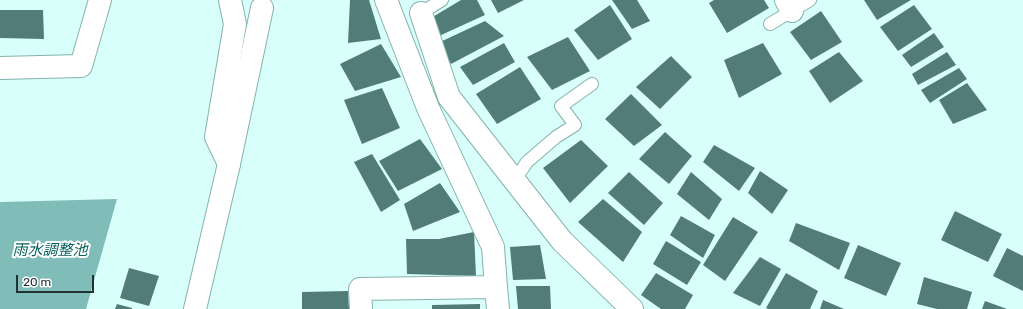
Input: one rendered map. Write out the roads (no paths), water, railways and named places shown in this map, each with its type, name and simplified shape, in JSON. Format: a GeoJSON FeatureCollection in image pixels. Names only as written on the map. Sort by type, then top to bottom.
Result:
{"type":"FeatureCollection","features":[{"type":"Feature","properties":{"kind":"street"},"geometry":{"type":"LineString","coordinates":[[0,68],[81,66],[100,0]]}},
{"type":"Feature","properties":{"kind":"street"},"geometry":{"type":"LineString","coordinates":[[229,164],[216,138],[235,24],[230,0]]}},
{"type":"Feature","properties":{"kind":"street"},"geometry":{"type":"LineString","coordinates":[[386,0],[428,108],[493,247],[498,309]]}},
{"type":"Feature","properties":{"kind":"street"},"geometry":{"type":"LineString","coordinates":[[194,309],[229,164],[262,8]]}},
{"type":"Feature","properties":{"kind":"street"},"geometry":{"type":"LineString","coordinates":[[421,13],[449,97],[562,241],[632,309]]}},
{"type":"Feature","properties":{"kind":"street"},"geometry":{"type":"LineString","coordinates":[[361,309],[360,288],[496,287]]}},
{"type":"Feature","properties":{"kind":"lane"},"geometry":{"type":"LineString","coordinates":[[421,13],[442,0]]}},
{"type":"Feature","properties":{"kind":"lane"},"geometry":{"type":"LineString","coordinates":[[770,24],[796,4]]}},
{"type":"Feature","properties":{"kind":"lane"},"geometry":{"type":"LineString","coordinates":[[514,181],[528,162],[556,137],[575,125],[561,106],[592,84]]}},
{"type":"Feature","properties":{"kind":"water","name":"雨水調整池"},"geometry":{"type":"Polygon","coordinates":[[[117,199],[86,309],[0,309],[0,202],[117,199]]]}}]}
